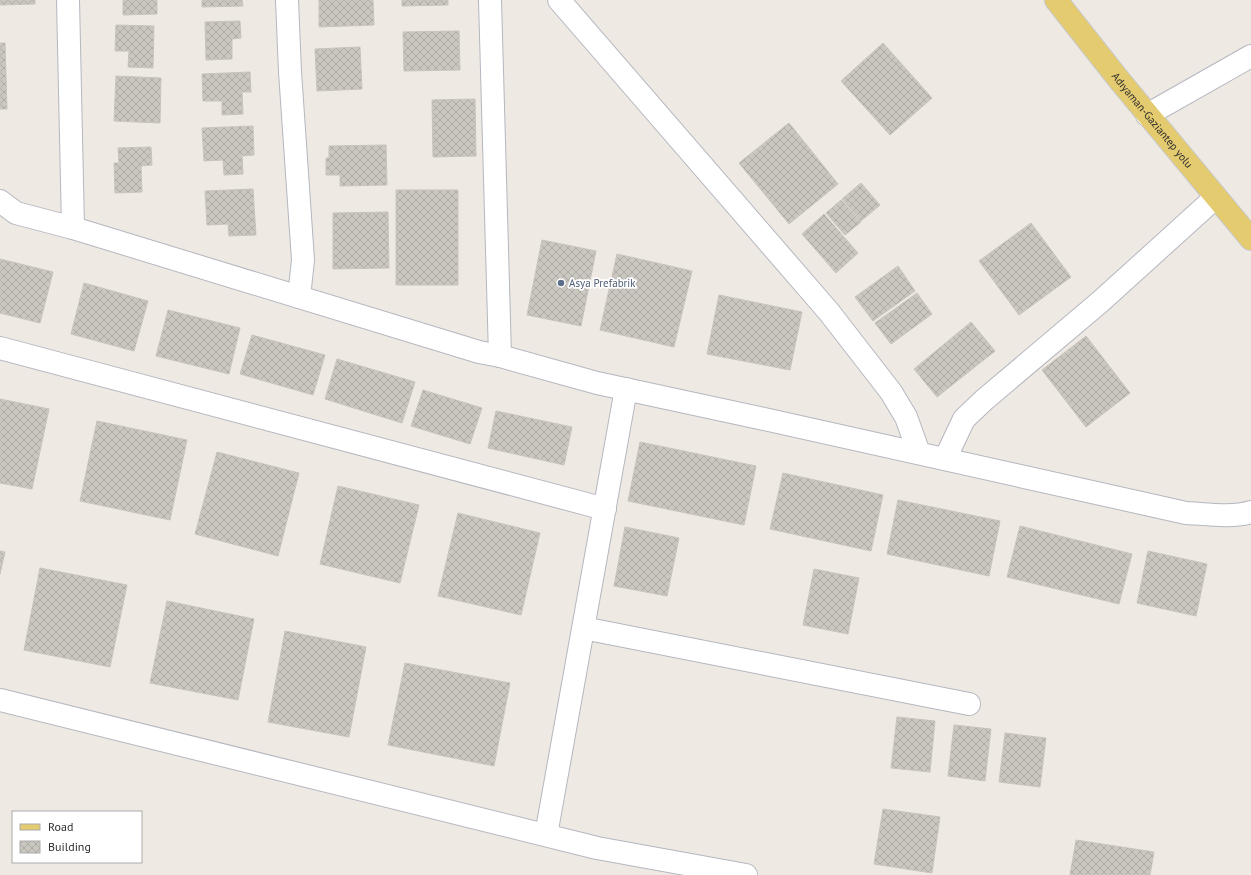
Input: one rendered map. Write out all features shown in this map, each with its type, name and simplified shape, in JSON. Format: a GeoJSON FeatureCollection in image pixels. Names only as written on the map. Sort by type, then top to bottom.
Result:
{"type":"FeatureCollection","features":[{"type":"Feature","properties":{"kind":"main road","name":"Adıyaman-Gaziantep yolu"},"geometry":{"type":"LineString","coordinates":[[1056,0],[1147,114],[1251,239]]}},
{"type":"Feature","properties":{"kind":"street"},"geometry":{"type":"LineString","coordinates":[[68,0],[73,228]]}},
{"type":"Feature","properties":{"kind":"street"},"geometry":{"type":"LineString","coordinates":[[287,0],[290,72],[303,260],[299,297]]}},
{"type":"Feature","properties":{"kind":"street"},"geometry":{"type":"LineString","coordinates":[[490,0],[500,356]]}},
{"type":"Feature","properties":{"kind":"street"},"geometry":{"type":"LineString","coordinates":[[559,0],[829,312],[891,392],[906,417],[919,454]]}},
{"type":"Feature","properties":{"kind":"street"},"geometry":{"type":"LineString","coordinates":[[1147,114],[1251,56]]}},
{"type":"Feature","properties":{"kind":"street"},"geometry":{"type":"LineString","coordinates":[[945,459],[964,419],[1100,302],[1216,197]]}},
{"type":"Feature","properties":{"kind":"street"},"geometry":{"type":"LineString","coordinates":[[5,210],[73,228],[479,352],[500,356],[597,383],[1186,513],[1215,515],[1245,514],[1251,512]]}},
{"type":"Feature","properties":{"kind":"street"},"geometry":{"type":"LineString","coordinates":[[0,348],[605,509]]}},
{"type":"Feature","properties":{"kind":"street"},"geometry":{"type":"LineString","coordinates":[[546,835],[626,389]]}},
{"type":"Feature","properties":{"kind":"street"},"geometry":{"type":"LineString","coordinates":[[583,628],[969,704]]}},
{"type":"Feature","properties":{"kind":"street"},"geometry":{"type":"LineString","coordinates":[[0,700],[597,848],[746,875]]}},
{"type":"Feature","properties":{"kind":"building"},"geometry":{"type":"Polygon","coordinates":[[[0,0],[35,0],[35,4],[0,5],[0,0]]]}},
{"type":"Feature","properties":{"kind":"building"},"geometry":{"type":"Polygon","coordinates":[[[123,0],[157,0],[157,14],[123,15],[123,0]]]}},
{"type":"Feature","properties":{"kind":"building"},"geometry":{"type":"Polygon","coordinates":[[[202,0],[242,0],[243,6],[202,7],[202,0]]]}},
{"type":"Feature","properties":{"kind":"building"},"geometry":{"type":"Polygon","coordinates":[[[319,0],[373,0],[374,25],[319,27],[319,0]]]}},
{"type":"Feature","properties":{"kind":"building"},"geometry":{"type":"Polygon","coordinates":[[[402,0],[448,0],[448,5],[402,6],[402,0]]]}},
{"type":"Feature","properties":{"kind":"building"},"geometry":{"type":"Polygon","coordinates":[[[240,21],[241,38],[232,39],[232,59],[206,60],[205,22],[240,21]]]}},
{"type":"Feature","properties":{"kind":"building"},"geometry":{"type":"Polygon","coordinates":[[[116,25],[154,26],[153,68],[128,67],[129,51],[115,51],[116,25]]]}},
{"type":"Feature","properties":{"kind":"building"},"geometry":{"type":"Polygon","coordinates":[[[459,31],[460,70],[404,71],[403,32],[459,31]]]}},
{"type":"Feature","properties":{"kind":"building"},"geometry":{"type":"Polygon","coordinates":[[[0,43],[5,43],[7,109],[0,109],[0,43]]]}},
{"type":"Feature","properties":{"kind":"building"},"geometry":{"type":"Polygon","coordinates":[[[883,43],[932,98],[890,135],[841,81],[883,43]]]}},
{"type":"Feature","properties":{"kind":"building"},"geometry":{"type":"Polygon","coordinates":[[[360,47],[362,89],[317,91],[315,49],[360,47]]]}},
{"type":"Feature","properties":{"kind":"building"},"geometry":{"type":"Polygon","coordinates":[[[250,72],[251,92],[242,92],[243,114],[222,115],[222,101],[203,101],[202,74],[250,72]]]}},
{"type":"Feature","properties":{"kind":"building"},"geometry":{"type":"Polygon","coordinates":[[[116,76],[161,78],[160,123],[114,121],[116,76]]]}},
{"type":"Feature","properties":{"kind":"building"},"geometry":{"type":"Polygon","coordinates":[[[475,99],[476,156],[433,157],[432,100],[475,99]]]}},
{"type":"Feature","properties":{"kind":"building"},"geometry":{"type":"Polygon","coordinates":[[[789,123],[838,184],[789,224],[739,163],[789,123]]]}},
{"type":"Feature","properties":{"kind":"building"},"geometry":{"type":"Polygon","coordinates":[[[253,126],[254,155],[242,156],[243,174],[224,175],[223,160],[204,161],[202,128],[253,126]]]}},
{"type":"Feature","properties":{"kind":"building"},"geometry":{"type":"Polygon","coordinates":[[[386,145],[387,185],[340,186],[340,175],[326,175],[326,158],[329,158],[329,146],[386,145]]]}},
{"type":"Feature","properties":{"kind":"building"},"geometry":{"type":"Polygon","coordinates":[[[151,147],[152,165],[141,166],[142,192],[115,193],[114,163],[119,163],[118,148],[151,147]]]}},
{"type":"Feature","properties":{"kind":"building"},"geometry":{"type":"Polygon","coordinates":[[[861,183],[880,205],[861,221],[842,199],[861,183]]]}},
{"type":"Feature","properties":{"kind":"building"},"geometry":{"type":"Polygon","coordinates":[[[253,189],[256,235],[229,236],[228,224],[207,225],[205,191],[253,189]]]}},
{"type":"Feature","properties":{"kind":"building"},"geometry":{"type":"Polygon","coordinates":[[[396,190],[458,190],[458,285],[396,285],[396,190]]]}},
{"type":"Feature","properties":{"kind":"building"},"geometry":{"type":"Polygon","coordinates":[[[841,200],[861,222],[845,235],[826,213],[841,200]]]}},
{"type":"Feature","properties":{"kind":"building"},"geometry":{"type":"Polygon","coordinates":[[[388,212],[389,268],[333,269],[333,213],[388,212]]]}},
{"type":"Feature","properties":{"kind":"building"},"geometry":{"type":"Polygon","coordinates":[[[824,214],[858,253],[836,273],[802,234],[824,214]]]}},
{"type":"Feature","properties":{"kind":"building"},"geometry":{"type":"Polygon","coordinates":[[[1031,223],[1071,277],[1019,315],[979,261],[1031,223]]]}},
{"type":"Feature","properties":{"kind":"building","name":"Asya Prefabrik"},"geometry":{"type":"Polygon","coordinates":[[[542,240],[596,251],[581,326],[527,315],[542,240]]]}},
{"type":"Feature","properties":{"kind":"building"},"geometry":{"type":"Polygon","coordinates":[[[617,254],[692,271],[674,347],[600,330],[617,254]]]}},
{"type":"Feature","properties":{"kind":"building"},"geometry":{"type":"Polygon","coordinates":[[[0,259],[53,272],[40,323],[0,313],[0,259]]]}},
{"type":"Feature","properties":{"kind":"building"},"geometry":{"type":"Polygon","coordinates":[[[898,266],[915,291],[873,321],[855,297],[898,266]]]}},
{"type":"Feature","properties":{"kind":"building"},"geometry":{"type":"Polygon","coordinates":[[[84,283],[148,301],[134,351],[71,334],[84,283]]]}},
{"type":"Feature","properties":{"kind":"building"},"geometry":{"type":"Polygon","coordinates":[[[917,293],[932,314],[891,344],[875,323],[917,293]]]}},
{"type":"Feature","properties":{"kind":"building"},"geometry":{"type":"Polygon","coordinates":[[[719,295],[802,312],[790,370],[707,354],[719,295]]]}},
{"type":"Feature","properties":{"kind":"building"},"geometry":{"type":"Polygon","coordinates":[[[168,310],[240,328],[229,374],[156,356],[168,310]]]}},
{"type":"Feature","properties":{"kind":"building"},"geometry":{"type":"Polygon","coordinates":[[[971,322],[995,351],[937,397],[914,369],[971,322]]]}},
{"type":"Feature","properties":{"kind":"building"},"geometry":{"type":"Polygon","coordinates":[[[252,335],[325,355],[313,395],[240,374],[252,335]]]}},
{"type":"Feature","properties":{"kind":"building"},"geometry":{"type":"Polygon","coordinates":[[[1086,336],[1130,393],[1086,427],[1042,370],[1086,336]]]}},
{"type":"Feature","properties":{"kind":"building"},"geometry":{"type":"Polygon","coordinates":[[[337,359],[415,382],[402,423],[325,399],[337,359]]]}},
{"type":"Feature","properties":{"kind":"building"},"geometry":{"type":"Polygon","coordinates":[[[423,390],[482,408],[470,444],[411,426],[423,390]]]}},
{"type":"Feature","properties":{"kind":"building"},"geometry":{"type":"Polygon","coordinates":[[[0,399],[49,409],[32,489],[0,483],[0,399]]]}},
{"type":"Feature","properties":{"kind":"building"},"geometry":{"type":"Polygon","coordinates":[[[496,411],[572,427],[564,465],[488,448],[496,411]]]}},
{"type":"Feature","properties":{"kind":"building"},"geometry":{"type":"Polygon","coordinates":[[[97,421],[187,440],[170,520],[80,501],[97,421]]]}},
{"type":"Feature","properties":{"kind":"building"},"geometry":{"type":"Polygon","coordinates":[[[640,442],[756,466],[744,525],[628,501],[640,442]]]}},
{"type":"Feature","properties":{"kind":"building"},"geometry":{"type":"Polygon","coordinates":[[[217,452],[299,473],[278,556],[195,534],[217,452]]]}},
{"type":"Feature","properties":{"kind":"building"},"geometry":{"type":"Polygon","coordinates":[[[783,473],[883,495],[871,551],[770,529],[783,473]]]}},
{"type":"Feature","properties":{"kind":"building"},"geometry":{"type":"Polygon","coordinates":[[[338,486],[419,505],[400,583],[320,564],[338,486]]]}},
{"type":"Feature","properties":{"kind":"building"},"geometry":{"type":"Polygon","coordinates":[[[898,500],[1000,521],[989,576],[887,554],[898,500]]]}},
{"type":"Feature","properties":{"kind":"building"},"geometry":{"type":"Polygon","coordinates":[[[458,513],[540,533],[521,615],[438,596],[458,513]]]}},
{"type":"Feature","properties":{"kind":"building"},"geometry":{"type":"Polygon","coordinates":[[[1020,526],[1132,554],[1119,604],[1007,577],[1020,526]]]}},
{"type":"Feature","properties":{"kind":"building"},"geometry":{"type":"Polygon","coordinates":[[[625,527],[679,538],[667,596],[614,586],[625,527]]]}},
{"type":"Feature","properties":{"kind":"building"},"geometry":{"type":"Polygon","coordinates":[[[0,551],[5,552],[0,574],[0,551]]]}},
{"type":"Feature","properties":{"kind":"building"},"geometry":{"type":"Polygon","coordinates":[[[1148,551],[1207,564],[1196,616],[1137,603],[1148,551]]]}},
{"type":"Feature","properties":{"kind":"building"},"geometry":{"type":"Polygon","coordinates":[[[40,568],[127,585],[110,667],[24,650],[40,568]]]}},
{"type":"Feature","properties":{"kind":"building"},"geometry":{"type":"Polygon","coordinates":[[[814,569],[859,578],[848,634],[803,625],[814,569]]]}},
{"type":"Feature","properties":{"kind":"building"},"geometry":{"type":"Polygon","coordinates":[[[167,601],[254,619],[238,700],[150,683],[167,601]]]}},
{"type":"Feature","properties":{"kind":"building"},"geometry":{"type":"Polygon","coordinates":[[[285,631],[366,647],[349,737],[268,722],[285,631]]]}},
{"type":"Feature","properties":{"kind":"building"},"geometry":{"type":"Polygon","coordinates":[[[405,663],[510,683],[494,766],[388,745],[405,663]]]}},
{"type":"Feature","properties":{"kind":"building"},"geometry":{"type":"Polygon","coordinates":[[[897,717],[935,721],[930,772],[891,768],[897,717]]]}},
{"type":"Feature","properties":{"kind":"building"},"geometry":{"type":"Polygon","coordinates":[[[954,725],[991,729],[985,781],[948,776],[954,725]]]}},
{"type":"Feature","properties":{"kind":"building"},"geometry":{"type":"Polygon","coordinates":[[[1005,733],[1046,738],[1040,787],[999,782],[1005,733]]]}},
{"type":"Feature","properties":{"kind":"building"},"geometry":{"type":"Polygon","coordinates":[[[883,809],[940,817],[932,873],[874,864],[883,809]]]}},
{"type":"Feature","properties":{"kind":"building"},"geometry":{"type":"Polygon","coordinates":[[[1076,840],[1154,852],[1150,875],[1070,875],[1076,840]]]}},
{"type":"Feature","properties":{"kind":"place","name":"Asya Prefabrik"},"geometry":{"type":"Point","coordinates":[561,283]}}]}
